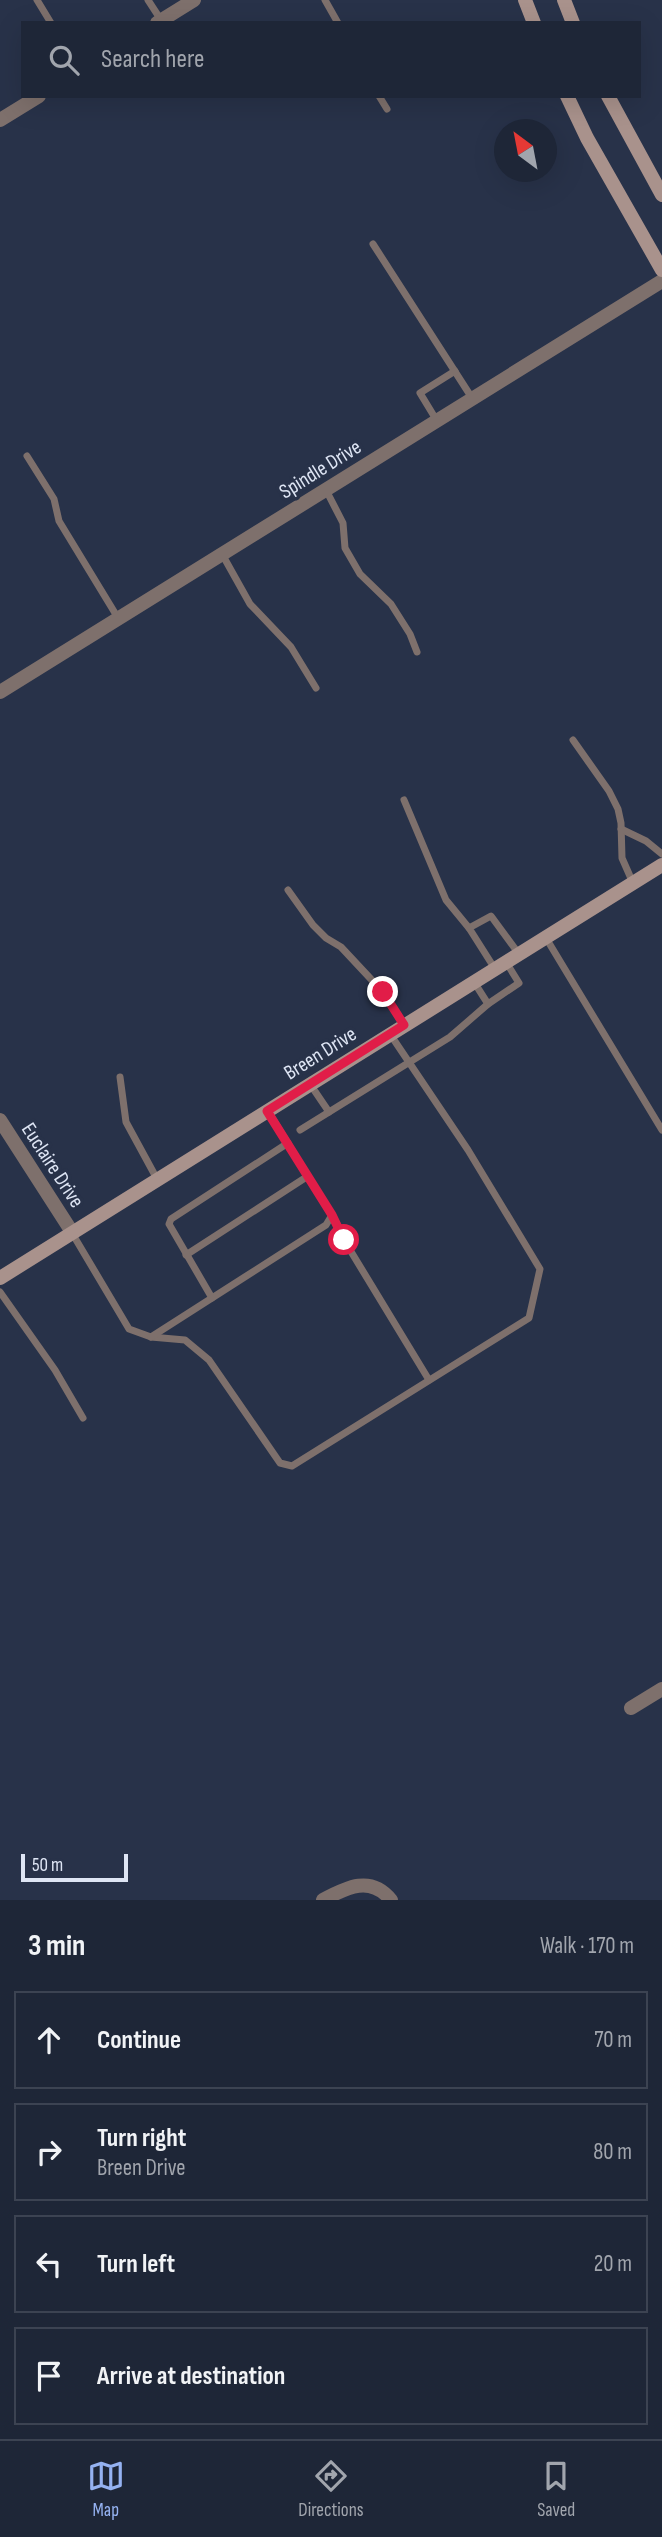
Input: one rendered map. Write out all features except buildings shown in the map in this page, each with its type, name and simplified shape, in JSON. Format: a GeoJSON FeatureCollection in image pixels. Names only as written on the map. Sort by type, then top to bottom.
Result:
{"type":"FeatureCollection","features":[{"type":"Feature","properties":{"kind":"street"},"geometry":{"type":"LineString","coordinates":[[161,21],[194,0]]}},
{"type":"Feature","properties":{"kind":"street"},"geometry":{"type":"LineString","coordinates":[[525,0],[533,21]]}},
{"type":"Feature","properties":{"kind":"street"},"geometry":{"type":"LineString","coordinates":[[564,0],[572,21]]}},
{"type":"Feature","properties":{"kind":"street"},"geometry":{"type":"LineString","coordinates":[[0,120],[36,98]]}},
{"type":"Feature","properties":{"kind":"street"},"geometry":{"type":"LineString","coordinates":[[568,98],[587,138],[662,270]]}},
{"type":"Feature","properties":{"kind":"street"},"geometry":{"type":"LineString","coordinates":[[609,98],[662,195]]}},
{"type":"Feature","properties":{"kind":"street","name":"Spindle Drive"},"geometry":{"type":"LineString","coordinates":[[0,692],[662,281]]}},
{"type":"Feature","properties":{"kind":"street","name":"Breen Drive"},"geometry":{"type":"LineString","coordinates":[[0,1278],[662,865]]}},
{"type":"Feature","properties":{"kind":"street","name":"Euclaire Drive"},"geometry":{"type":"LineString","coordinates":[[0,1120],[72,1233]]}},
{"type":"Feature","properties":{"kind":"street"},"geometry":{"type":"LineString","coordinates":[[631,1708],[662,1689]]}},
{"type":"Feature","properties":{"kind":"street"},"geometry":{"type":"LineString","coordinates":[[323,1900],[353,1885],[365,1884],[386,1895]]}},
{"type":"Feature","properties":{"kind":"lane"},"geometry":{"type":"LineString","coordinates":[[37,0],[50,21]]}},
{"type":"Feature","properties":{"kind":"lane"},"geometry":{"type":"LineString","coordinates":[[148,0],[158,21]]}},
{"type":"Feature","properties":{"kind":"lane"},"geometry":{"type":"LineString","coordinates":[[325,0],[337,21]]}},
{"type":"Feature","properties":{"kind":"lane"},"geometry":{"type":"LineString","coordinates":[[380,98],[387,109]]}},
{"type":"Feature","properties":{"kind":"lane"},"geometry":{"type":"LineString","coordinates":[[373,244],[473,398]]}},
{"type":"Feature","properties":{"kind":"lane"},"geometry":{"type":"LineString","coordinates":[[437,421],[420,393],[454,370]]}},
{"type":"Feature","properties":{"kind":"lane"},"geometry":{"type":"LineString","coordinates":[[27,456],[54,499],[60,521],[118,618]]}},
{"type":"Feature","properties":{"kind":"lane"},"geometry":{"type":"LineString","coordinates":[[326,489],[343,523],[345,548],[360,574],[391,604],[410,634],[416,652]]}},
{"type":"Feature","properties":{"kind":"lane"},"geometry":{"type":"LineString","coordinates":[[222,554],[250,604],[291,647],[316,688]]}},
{"type":"Feature","properties":{"kind":"lane"},"geometry":{"type":"LineString","coordinates":[[573,740],[614,800],[620,816],[622,858],[634,883]]}},
{"type":"Feature","properties":{"kind":"lane"},"geometry":{"type":"LineString","coordinates":[[300,1130],[450,1037],[488,1004],[519,983],[500,965],[446,900],[404,800]]}},
{"type":"Feature","properties":{"kind":"lane"},"geometry":{"type":"LineString","coordinates":[[621,829],[646,841],[662,854]]}},
{"type":"Feature","properties":{"kind":"lane"},"geometry":{"type":"LineString","coordinates":[[288,890],[313,925],[326,938],[341,947],[383,992],[404,1025]]}},
{"type":"Feature","properties":{"kind":"lane"},"geometry":{"type":"LineString","coordinates":[[469,928],[491,916],[519,954]]}},
{"type":"Feature","properties":{"kind":"lane"},"geometry":{"type":"LineString","coordinates":[[545,937],[662,1130]]}},
{"type":"Feature","properties":{"kind":"lane"},"geometry":{"type":"LineString","coordinates":[[474,982],[488,1004]]}},
{"type":"Feature","properties":{"kind":"lane"},"geometry":{"type":"LineString","coordinates":[[72,1233],[129,1329],[151,1337],[185,1340],[209,1360],[280,1463],[292,1466],[529,1318],[540,1269],[468,1150],[390,1034]]}},
{"type":"Feature","properties":{"kind":"lane"},"geometry":{"type":"LineString","coordinates":[[120,1077],[126,1122],[157,1179]]}},
{"type":"Feature","properties":{"kind":"lane"},"geometry":{"type":"LineString","coordinates":[[310,1084],[329,1112]]}},
{"type":"Feature","properties":{"kind":"lane"},"geometry":{"type":"LineString","coordinates":[[267,1111],[429,1380]]}},
{"type":"Feature","properties":{"kind":"lane"},"geometry":{"type":"LineString","coordinates":[[212,1298],[169,1224],[171,1219],[288,1143]]}},
{"type":"Feature","properties":{"kind":"lane"},"geometry":{"type":"LineString","coordinates":[[187,1255],[308,1177]]}},
{"type":"Feature","properties":{"kind":"lane"},"geometry":{"type":"LineString","coordinates":[[151,1337],[326,1225],[332,1215]]}},
{"type":"Feature","properties":{"kind":"lane"},"geometry":{"type":"LineString","coordinates":[[0,1292],[55,1370],[83,1418]]}},
{"type":"Feature","properties":{"kind":"route"},"geometry":{"type":"LineString","coordinates":[[344,1240],[332,1215],[267,1111],[404,1025],[383,992]]}}]}
